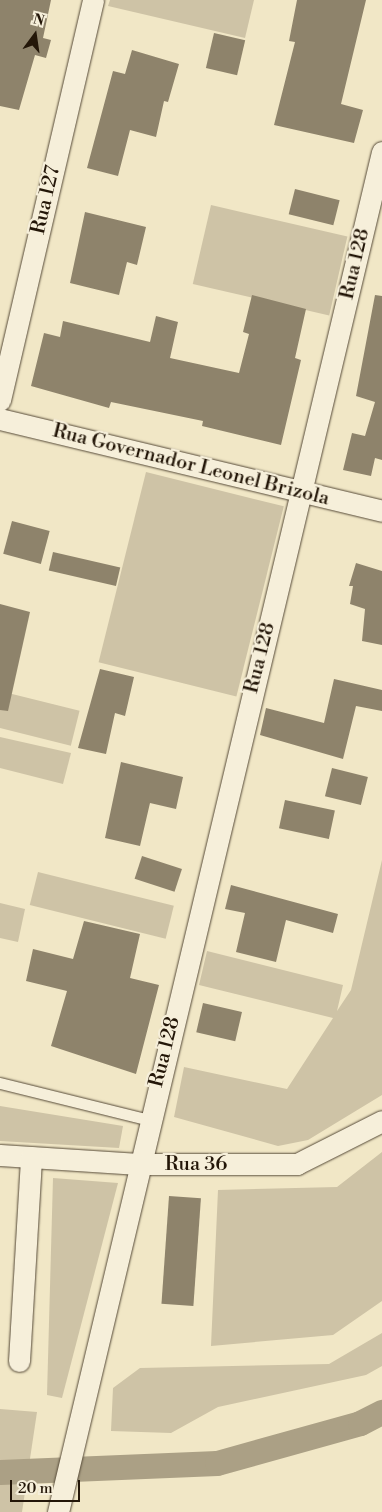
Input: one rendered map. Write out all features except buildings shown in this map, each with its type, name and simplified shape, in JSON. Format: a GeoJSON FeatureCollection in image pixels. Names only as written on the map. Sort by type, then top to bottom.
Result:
{"type":"FeatureCollection","features":[{"type":"Feature","properties":{"kind":"street","name":"Rua 127"},"geometry":{"type":"LineString","coordinates":[[0,400],[93,0]]}},
{"type":"Feature","properties":{"kind":"street","name":"Rua 128"},"geometry":{"type":"LineString","coordinates":[[58,1512],[149,1120],[382,152]]}},
{"type":"Feature","properties":{"kind":"street","name":"Rua Governador Leonel Brizola"},"geometry":{"type":"LineString","coordinates":[[0,419],[382,511]]}},
{"type":"Feature","properties":{"kind":"street","name":"Rua 36"},"geometry":{"type":"LineString","coordinates":[[0,1155],[139,1164],[297,1164],[382,1121]]}},
{"type":"Feature","properties":{"kind":"street"},"geometry":{"type":"LineString","coordinates":[[19,1361],[31,1157]]}},
{"type":"Feature","properties":{"kind":"lane"},"geometry":{"type":"LineString","coordinates":[[0,1083],[149,1120]]}},
{"type":"Feature","properties":{"kind":"shaded area"},"geometry":{"type":"Polygon","coordinates":[[[110,0],[254,0],[245,38],[108,6],[110,0]]]}},
{"type":"Feature","properties":{"kind":"shaded area"},"geometry":{"type":"Polygon","coordinates":[[[211,205],[347,236],[329,315],[193,284],[211,205]]]}},
{"type":"Feature","properties":{"kind":"shaded area"},"geometry":{"type":"Polygon","coordinates":[[[146,472],[284,506],[236,697],[99,662],[146,472]]]}},
{"type":"Feature","properties":{"kind":"shaded area"},"geometry":{"type":"Polygon","coordinates":[[[0,691],[80,711],[71,746],[0,728],[0,691]]]}},
{"type":"Feature","properties":{"kind":"shaded area"},"geometry":{"type":"Polygon","coordinates":[[[0,737],[71,753],[63,784],[0,768],[0,737]]]}},
{"type":"Feature","properties":{"kind":"shaded area"},"geometry":{"type":"Polygon","coordinates":[[[382,860],[382,1095],[308,1140],[278,1146],[174,1117],[184,1067],[287,1089],[333,1018],[199,985],[207,951],[343,985],[337,1011],[351,990],[382,860]]]}},
{"type":"Feature","properties":{"kind":"shaded area"},"geometry":{"type":"Polygon","coordinates":[[[38,872],[174,906],[166,939],[30,905],[38,872]]]}},
{"type":"Feature","properties":{"kind":"shaded area"},"geometry":{"type":"Polygon","coordinates":[[[0,903],[25,909],[18,942],[0,938],[0,903]]]}},
{"type":"Feature","properties":{"kind":"shaded area"},"geometry":{"type":"Polygon","coordinates":[[[0,1106],[123,1126],[119,1148],[0,1141],[0,1106]]]}},
{"type":"Feature","properties":{"kind":"shaded area"},"geometry":{"type":"Polygon","coordinates":[[[382,1152],[382,1301],[333,1335],[211,1346],[218,1190],[337,1187],[382,1152]]]}},
{"type":"Feature","properties":{"kind":"shaded area"},"geometry":{"type":"Polygon","coordinates":[[[53,1178],[118,1183],[62,1398],[47,1395],[53,1178]]]}},
{"type":"Feature","properties":{"kind":"shaded area"},"geometry":{"type":"Polygon","coordinates":[[[382,1333],[382,1366],[366,1375],[218,1407],[171,1433],[111,1431],[113,1388],[140,1368],[329,1364],[382,1333]]]}},
{"type":"Feature","properties":{"kind":"shaded area"},"geometry":{"type":"Polygon","coordinates":[[[0,1409],[37,1412],[22,1512],[0,1512],[0,1409]]]}},
{"type":"Feature","properties":{"kind":"waterway"},"geometry":{"type":"LineString","coordinates":[[0,1472],[217,1463],[360,1423],[382,1412]]}}]}
